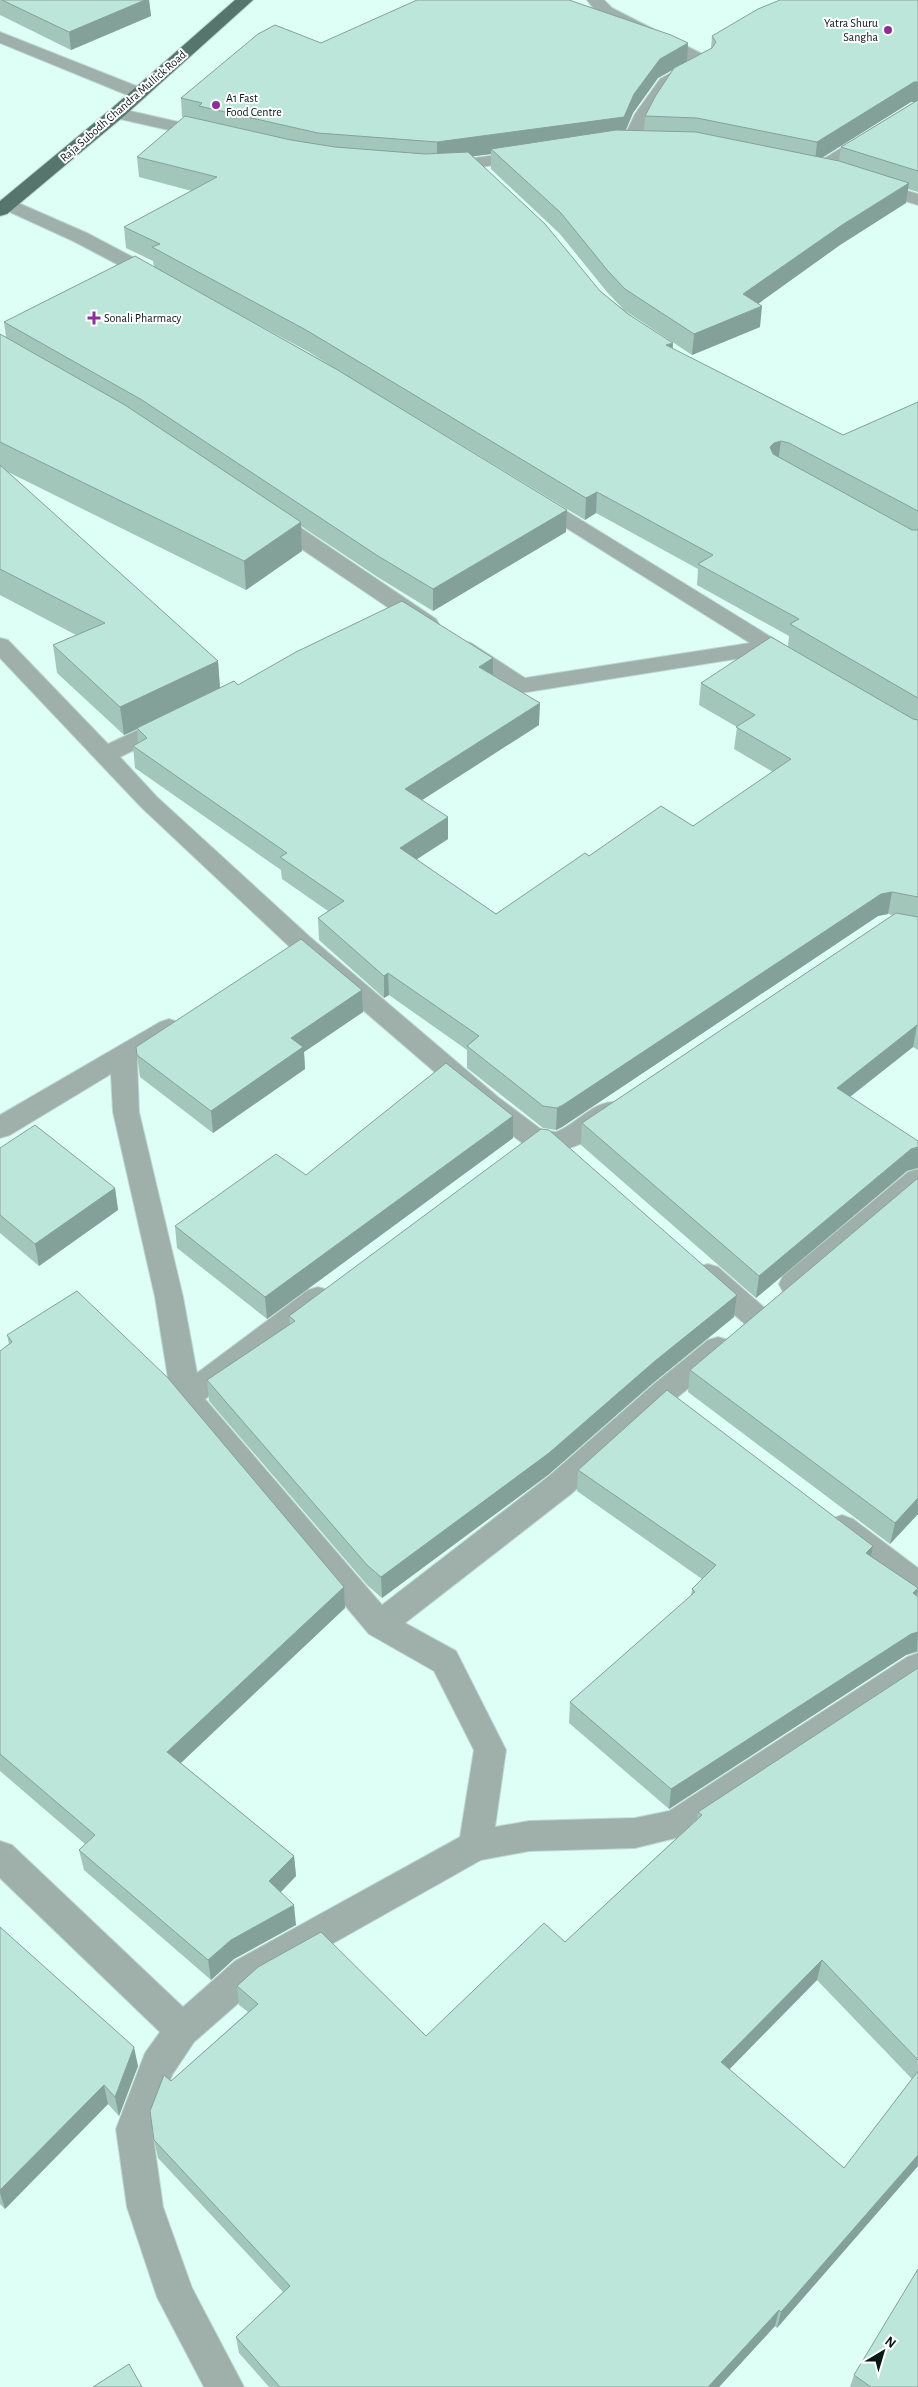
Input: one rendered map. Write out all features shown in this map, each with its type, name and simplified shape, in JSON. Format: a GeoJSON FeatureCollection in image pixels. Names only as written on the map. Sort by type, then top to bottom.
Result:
{"type":"FeatureCollection","features":[{"type":"Feature","properties":{"kind":"main road","name":"Raja Subodh Chandra Mullick Road"},"geometry":{"type":"LineString","coordinates":[[4,207],[117,113],[246,0]]}},
{"type":"Feature","properties":{"kind":"street"},"geometry":{"type":"LineString","coordinates":[[595,0],[606,12],[704,62],[666,83],[623,143],[649,144]]}},
{"type":"Feature","properties":{"kind":"street"},"geometry":{"type":"LineString","coordinates":[[0,37],[138,93]]}},
{"type":"Feature","properties":{"kind":"street"},"geometry":{"type":"LineString","coordinates":[[818,170],[918,108]]}},
{"type":"Feature","properties":{"kind":"street"},"geometry":{"type":"LineString","coordinates":[[117,113],[223,138]]}},
{"type":"Feature","properties":{"kind":"street"},"geometry":{"type":"LineString","coordinates":[[428,167],[479,171],[540,154]]}},
{"type":"Feature","properties":{"kind":"street"},"geometry":{"type":"LineString","coordinates":[[799,166],[850,178],[918,200]]}},
{"type":"Feature","properties":{"kind":"street"},"geometry":{"type":"LineString","coordinates":[[4,207],[80,238],[179,289]]}},
{"type":"Feature","properties":{"kind":"street"},"geometry":{"type":"LineString","coordinates":[[522,492],[810,671]]}},
{"type":"Feature","properties":{"kind":"street"},"geometry":{"type":"LineString","coordinates":[[250,504],[398,614],[521,686],[769,647]]}},
{"type":"Feature","properties":{"kind":"street"},"geometry":{"type":"LineString","coordinates":[[0,645],[149,802],[301,943],[490,1104],[579,1162]]}},
{"type":"Feature","properties":{"kind":"street"},"geometry":{"type":"LineString","coordinates":[[105,755],[194,712]]}},
{"type":"Feature","properties":{"kind":"street"},"geometry":{"type":"LineString","coordinates":[[277,959],[301,943]]}},
{"type":"Feature","properties":{"kind":"street"},"geometry":{"type":"LineString","coordinates":[[0,1128],[124,1056],[188,1015]]}},
{"type":"Feature","properties":{"kind":"street"},"geometry":{"type":"LineString","coordinates":[[124,1056],[126,1112],[169,1297],[186,1397],[380,1626],[445,1661],[490,1750],[475,1846]]}},
{"type":"Feature","properties":{"kind":"street"},"geometry":{"type":"LineString","coordinates":[[511,1156],[546,1140],[573,1136],[631,1097]]}},
{"type":"Feature","properties":{"kind":"street"},"geometry":{"type":"LineString","coordinates":[[380,1626],[560,1485],[676,1401],[756,1317],[918,1179]]}},
{"type":"Feature","properties":{"kind":"street"},"geometry":{"type":"LineString","coordinates":[[689,1259],[756,1317]]}},
{"type":"Feature","properties":{"kind":"street"},"geometry":{"type":"LineString","coordinates":[[186,1397],[338,1284]]}},
{"type":"Feature","properties":{"kind":"street"},"geometry":{"type":"LineString","coordinates":[[824,1515],[918,1585]]}},
{"type":"Feature","properties":{"kind":"street"},"geometry":{"type":"LineString","coordinates":[[225,2387],[176,2297],[145,2207],[134,2129],[158,2065],[182,2030],[247,1973],[475,1846],[529,1836],[635,1834],[676,1824],[918,1667]]}},
{"type":"Feature","properties":{"kind":"street"},"geometry":{"type":"LineString","coordinates":[[0,1856],[182,2030]]}},
{"type":"Feature","properties":{"kind":"building"},"geometry":{"type":"Polygon","coordinates":[[[2,0],[145,0],[69,32],[2,0]]]}},
{"type":"Feature","properties":{"kind":"building"},"geometry":{"type":"Polygon","coordinates":[[[417,0],[569,0],[671,35],[688,43],[660,59],[634,94],[624,117],[437,142],[318,133],[199,106],[202,103],[181,98],[258,34],[275,25],[321,43],[417,0]]]}},
{"type":"Feature","properties":{"kind":"building"},"geometry":{"type":"Polygon","coordinates":[[[780,0],[918,0],[918,82],[914,82],[817,142],[697,118],[645,116],[674,68],[712,48],[716,42],[712,36],[758,9],[780,0]]]}},
{"type":"Feature","properties":{"kind":"building"},"geometry":{"type":"Polygon","coordinates":[[[918,100],[918,171],[841,147],[918,100]]]}},
{"type":"Feature","properties":{"kind":"building"},"geometry":{"type":"Polygon","coordinates":[[[185,116],[291,140],[335,147],[425,154],[468,152],[545,224],[600,291],[628,314],[673,343],[666,345],[843,435],[918,402],[918,511],[789,443],[781,441],[774,443],[770,447],[773,454],[912,530],[918,530],[918,698],[790,624],[799,619],[698,564],[713,555],[597,492],[586,498],[306,330],[152,247],[160,244],[124,227],[217,177],[137,157],[185,116]]]}},
{"type":"Feature","properties":{"kind":"building"},"geometry":{"type":"Polygon","coordinates":[[[616,130],[696,132],[839,161],[909,183],[842,225],[743,294],[762,306],[694,334],[625,289],[561,213],[491,149],[616,130]]]}},
{"type":"Feature","properties":{"kind":"building"},"geometry":{"type":"Polygon","coordinates":[[[135,256],[336,369],[567,510],[433,589],[378,556],[142,400],[4,322],[135,256]]]}},
{"type":"Feature","properties":{"kind":"building"},"geometry":{"type":"Polygon","coordinates":[[[0,334],[125,405],[301,522],[244,561],[0,442],[0,334]]]}},
{"type":"Feature","properties":{"kind":"building"},"geometry":{"type":"Polygon","coordinates":[[[0,465],[218,661],[120,707],[53,645],[105,623],[0,569],[0,465]]]}},
{"type":"Feature","properties":{"kind":"building"},"geometry":{"type":"Polygon","coordinates":[[[402,601],[493,658],[479,667],[540,703],[405,789],[448,817],[400,848],[496,914],[585,853],[589,856],[661,806],[693,826],[791,759],[736,727],[755,715],[701,683],[771,637],[913,719],[918,720],[918,897],[892,892],[881,894],[563,1105],[557,1108],[543,1106],[467,1046],[479,1036],[388,973],[384,976],[318,918],[344,901],[280,857],[287,853],[133,746],[147,738],[137,728],[234,681],[238,685],[296,652],[402,601]]]}},
{"type":"Feature","properties":{"kind":"building"},"geometry":{"type":"Polygon","coordinates":[[[896,913],[918,917],[918,1025],[837,1088],[918,1141],[918,1147],[911,1149],[759,1276],[582,1123],[896,913]]]}},
{"type":"Feature","properties":{"kind":"building"},"geometry":{"type":"Polygon","coordinates":[[[301,939],[362,990],[291,1038],[303,1047],[211,1111],[137,1055],[136,1047],[301,939]]]}},
{"type":"Feature","properties":{"kind":"building"},"geometry":{"type":"Polygon","coordinates":[[[446,1063],[513,1116],[265,1297],[175,1226],[276,1154],[306,1175],[446,1063]]]}},
{"type":"Feature","properties":{"kind":"building"},"geometry":{"type":"Polygon","coordinates":[[[35,1125],[115,1188],[35,1244],[0,1215],[0,1148],[35,1125]]]}},
{"type":"Feature","properties":{"kind":"building"},"geometry":{"type":"Polygon","coordinates":[[[541,1129],[549,1130],[737,1295],[655,1361],[549,1453],[381,1577],[367,1565],[207,1380],[295,1321],[289,1316],[541,1129]]]}},
{"type":"Feature","properties":{"kind":"building"},"geometry":{"type":"Polygon","coordinates":[[[918,1178],[918,1498],[895,1523],[690,1370],[918,1178]]]}},
{"type":"Feature","properties":{"kind":"building"},"geometry":{"type":"Polygon","coordinates":[[[77,1291],[168,1378],[344,1587],[167,1752],[294,1856],[269,1881],[294,1905],[231,1940],[208,1960],[79,1850],[95,1835],[0,1754],[0,1351],[12,1342],[7,1335],[77,1291]]]}},
{"type":"Feature","properties":{"kind":"building"},"geometry":{"type":"Polygon","coordinates":[[[667,1390],[873,1546],[866,1553],[918,1588],[913,1593],[918,1597],[918,1632],[911,1634],[671,1789],[570,1702],[695,1592],[692,1589],[716,1565],[578,1470],[667,1390]]]}},
{"type":"Feature","properties":{"kind":"building"},"geometry":{"type":"Polygon","coordinates":[[[918,1668],[918,2060],[822,1960],[721,2062],[844,2168],[918,2071],[918,2155],[781,2312],[779,2310],[708,2387],[280,2387],[236,2337],[290,2286],[154,2140],[150,2111],[164,2075],[171,2081],[258,2004],[237,1986],[258,1967],[321,1932],[426,2036],[544,1923],[565,1942],[702,1815],[698,1812],[918,1668]]]}},
{"type":"Feature","properties":{"kind":"building"},"geometry":{"type":"Polygon","coordinates":[[[0,1927],[134,2047],[115,2097],[104,2085],[0,2190],[0,1927]]]}},
{"type":"Feature","properties":{"kind":"building"},"geometry":{"type":"Polygon","coordinates":[[[918,2269],[918,2387],[871,2387],[854,2375],[918,2269]]]}},
{"type":"Feature","properties":{"kind":"building"},"geometry":{"type":"Polygon","coordinates":[[[129,2364],[142,2387],[93,2387],[129,2364]]]}},
{"type":"Feature","properties":{"kind":"place","name":"Yatra Shuru Sangha"},"geometry":{"type":"Point","coordinates":[888,30]}},
{"type":"Feature","properties":{"kind":"place","name":"A1 Fast Food Centre"},"geometry":{"type":"Point","coordinates":[216,105]}},
{"type":"Feature","properties":{"kind":"place","name":"Sonali Pharmacy"},"geometry":{"type":"Point","coordinates":[94,318]}}]}
